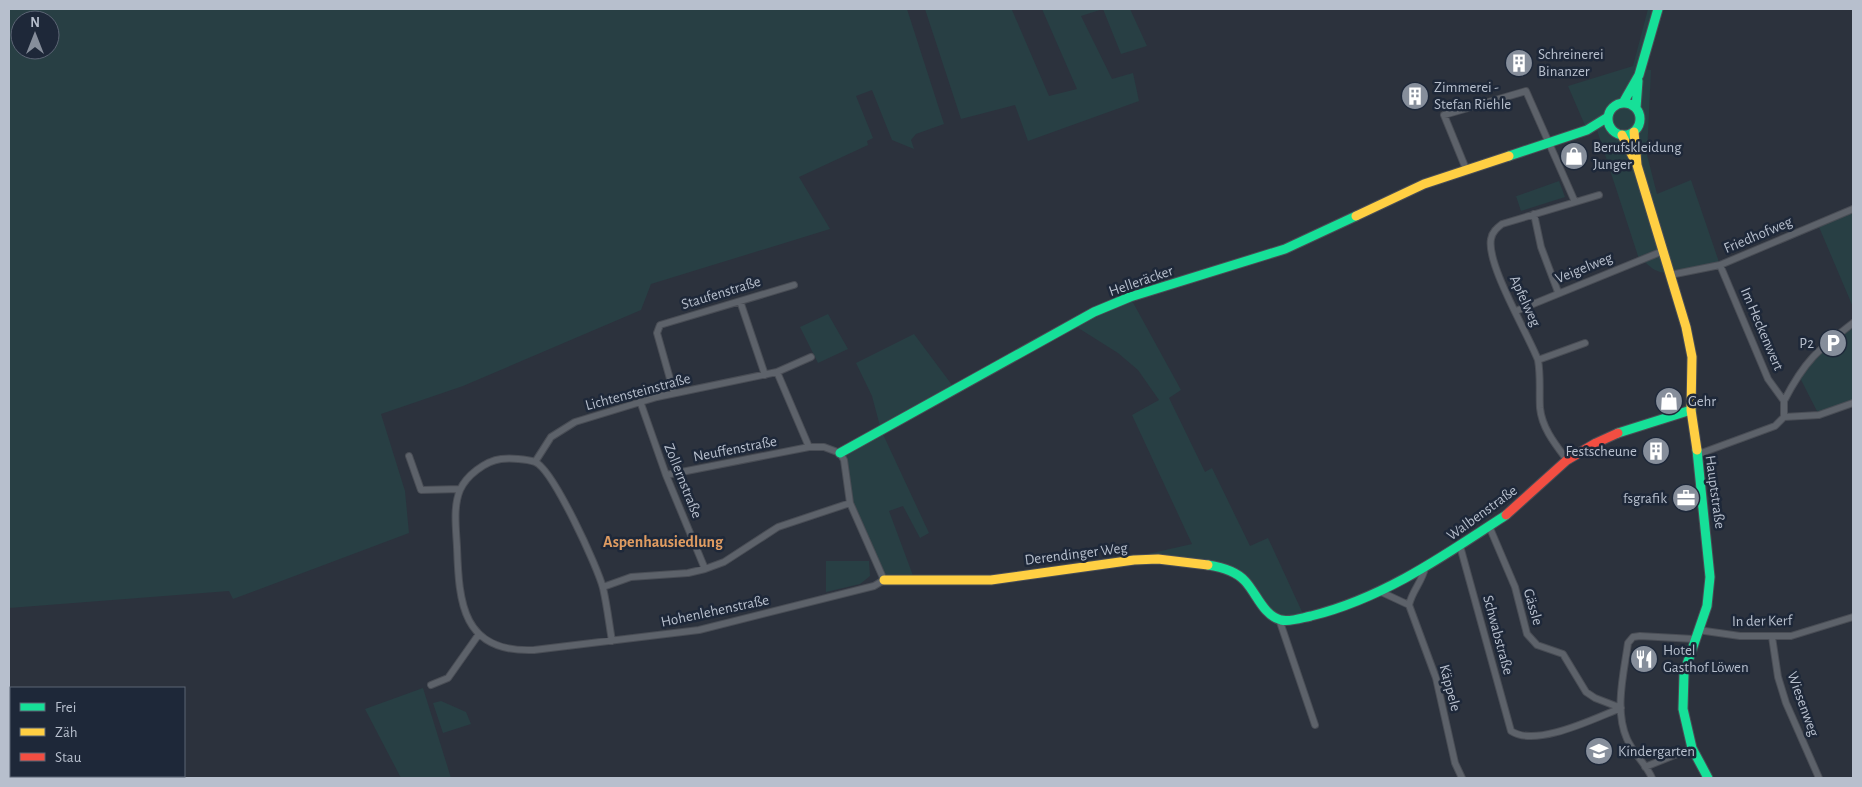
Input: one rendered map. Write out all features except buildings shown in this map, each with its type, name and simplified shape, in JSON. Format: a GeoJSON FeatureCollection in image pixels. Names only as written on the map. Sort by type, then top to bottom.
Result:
{"type":"FeatureCollection","features":[{"type":"Feature","properties":{"kind":"street"},"geometry":{"type":"LineString","coordinates":[[1637,165],[1634,132],[1640,120],[1636,108],[1639,75],[1658,9]]}},
{"type":"Feature","properties":{"kind":"street"},"geometry":{"type":"LineString","coordinates":[[1637,165],[1622,135],[1612,129],[1608,117],[1613,107],[1623,103],[1639,75]]}},
{"type":"Feature","properties":{"kind":"street"},"geometry":{"type":"LineString","coordinates":[[1466,169],[1444,116],[1526,91],[1575,202]]}},
{"type":"Feature","properties":{"kind":"street"},"geometry":{"type":"LineString","coordinates":[[1623,103],[1636,108]]}},
{"type":"Feature","properties":{"kind":"street","name":"Helleräcker"},"geometry":{"type":"LineString","coordinates":[[840,453],[1094,312],[1130,297],[1285,249],[1424,184],[1587,130],[1608,117]]}},
{"type":"Feature","properties":{"kind":"street","name":"Helleräcker"},"geometry":{"type":"LineString","coordinates":[[1587,130],[1612,129]]}},
{"type":"Feature","properties":{"kind":"street"},"geometry":{"type":"LineString","coordinates":[[1622,135],[1634,132]]}},
{"type":"Feature","properties":{"kind":"street","name":"Hauptstraße"},"geometry":{"type":"LineString","coordinates":[[1637,165],[1686,327],[1692,357],[1693,395],[1691,410],[1696,455],[1702,483],[1710,572],[1708,606],[1694,639],[1683,683],[1683,709],[1692,748],[1708,778]]}},
{"type":"Feature","properties":{"kind":"street","name":"Apfelweg"},"geometry":{"type":"LineString","coordinates":[[1567,460],[1552,440],[1542,418],[1538,360],[1497,270],[1491,240],[1494,230],[1502,224],[1599,195]]}},
{"type":"Feature","properties":{"kind":"street","name":"Friedhofweg"},"geometry":{"type":"LineString","coordinates":[[1670,275],[1720,265],[1853,209]]}},
{"type":"Feature","properties":{"kind":"street"},"geometry":{"type":"LineString","coordinates":[[1534,214],[1541,247],[1558,292]]}},
{"type":"Feature","properties":{"kind":"street","name":"Veigelweg"},"geometry":{"type":"LineString","coordinates":[[1516,311],[1558,292],[1663,251]]}},
{"type":"Feature","properties":{"kind":"street","name":"Im Heckenwert"},"geometry":{"type":"LineString","coordinates":[[1720,265],[1768,379],[1784,400],[1804,366],[1818,350],[1853,323]]}},
{"type":"Feature","properties":{"kind":"street","name":"Staufenstraße"},"geometry":{"type":"LineString","coordinates":[[674,393],[657,328],[664,323],[794,285]]}},
{"type":"Feature","properties":{"kind":"street"},"geometry":{"type":"LineString","coordinates":[[740,301],[765,375]]}},
{"type":"Feature","properties":{"kind":"street"},"geometry":{"type":"LineString","coordinates":[[1538,360],[1585,343]]}},
{"type":"Feature","properties":{"kind":"street","name":"Lichtensteinstraße"},"geometry":{"type":"LineString","coordinates":[[535,462],[546,443],[563,428],[640,401],[777,372],[810,357]]}},
{"type":"Feature","properties":{"kind":"street"},"geometry":{"type":"LineString","coordinates":[[777,372],[809,447],[824,448],[840,453],[844,460],[850,503],[884,580]]}},
{"type":"Feature","properties":{"kind":"street"},"geometry":{"type":"LineString","coordinates":[[1784,400],[1784,417]]}},
{"type":"Feature","properties":{"kind":"street","name":"Zollernstraße"},"geometry":{"type":"LineString","coordinates":[[640,401],[666,475],[705,569]]}},
{"type":"Feature","properties":{"kind":"street"},"geometry":{"type":"LineString","coordinates":[[1696,455],[1775,426],[1784,417],[1820,415],[1853,403]]}},
{"type":"Feature","properties":{"kind":"street","name":"Walbenstraße"},"geometry":{"type":"LineString","coordinates":[[1279,619],[1291,620],[1354,601],[1425,568],[1513,510],[1567,460],[1606,438],[1691,410]]}},
{"type":"Feature","properties":{"kind":"street","name":"Neuffenstraße"},"geometry":{"type":"LineString","coordinates":[[666,475],[809,447]]}},
{"type":"Feature","properties":{"kind":"street"},"geometry":{"type":"LineString","coordinates":[[409,456],[421,490],[460,489]]}},
{"type":"Feature","properties":{"kind":"street"},"geometry":{"type":"LineString","coordinates":[[431,685],[448,678],[479,634],[465,615],[459,594],[456,507],[460,489],[481,467],[492,461],[501,459],[535,462],[551,476],[603,587],[612,641]]}},
{"type":"Feature","properties":{"kind":"street"},"geometry":{"type":"LineString","coordinates":[[603,587],[631,577],[688,574],[705,569],[724,562],[778,526],[850,503]]}},
{"type":"Feature","properties":{"kind":"street","name":"Gässle"},"geometry":{"type":"LineString","coordinates":[[1489,526],[1515,587],[1527,634],[1537,645],[1564,654],[1586,692],[1595,698],[1621,708]]}},
{"type":"Feature","properties":{"kind":"street","name":"Schwabstraße"},"geometry":{"type":"LineString","coordinates":[[1460,546],[1511,731],[1517,735],[1551,734],[1621,708]]}},
{"type":"Feature","properties":{"kind":"street","name":"Derendinger Weg"},"geometry":{"type":"LineString","coordinates":[[884,580],[956,582],[992,580],[1121,560],[1179,561],[1220,568],[1239,576],[1269,614],[1279,619]]}},
{"type":"Feature","properties":{"kind":"street"},"geometry":{"type":"LineString","coordinates":[[1378,591],[1409,605],[1411,595],[1423,576],[1425,568]]}},
{"type":"Feature","properties":{"kind":"street","name":"Hohenlehenstraße"},"geometry":{"type":"LineString","coordinates":[[479,634],[494,644],[516,651],[699,630],[874,586],[884,580]]}},
{"type":"Feature","properties":{"kind":"street","name":"Käppele"},"geometry":{"type":"LineString","coordinates":[[1409,605],[1436,678],[1455,763],[1462,778]]}},
{"type":"Feature","properties":{"kind":"street","name":"In der Kerf"},"geometry":{"type":"LineString","coordinates":[[1698,630],[1715,634],[1791,636],[1853,617]]}},
{"type":"Feature","properties":{"kind":"street"},"geometry":{"type":"LineString","coordinates":[[1279,619],[1315,725]]}},
{"type":"Feature","properties":{"kind":"street"},"geometry":{"type":"LineString","coordinates":[[1652,778],[1627,738],[1621,708],[1628,643],[1633,637],[1640,636],[1694,639]]}},
{"type":"Feature","properties":{"kind":"street","name":"Wiesenweg"},"geometry":{"type":"LineString","coordinates":[[1772,637],[1778,677],[1786,703],[1819,778]]}},
{"type":"Feature","properties":{"kind":"street"},"geometry":{"type":"LineString","coordinates":[[1644,767],[1692,748]]}},
{"type":"Feature","properties":{"kind":"green space"},"geometry":{"type":"Polygon","coordinates":[[[9,9],[907,9],[944,124],[916,134],[911,140],[914,149],[892,140],[872,90],[856,96],[873,138],[867,141],[868,145],[799,177],[830,229],[651,284],[641,310],[463,386],[381,414],[405,491],[409,533],[233,599],[229,591],[9,608],[9,9]]]}},
{"type":"Feature","properties":{"kind":"green space"},"geometry":{"type":"Polygon","coordinates":[[[925,9],[1012,10],[1049,96],[1077,89],[1042,9],[1103,9],[1081,16],[1112,79],[1133,73],[1139,101],[1028,141],[1015,105],[961,119],[925,9]]]}},
{"type":"Feature","properties":{"kind":"green space"},"geometry":{"type":"Polygon","coordinates":[[[1103,9],[1130,9],[1147,46],[1121,54],[1103,9]]]}},
{"type":"Feature","properties":{"kind":"green space"},"geometry":{"type":"Polygon","coordinates":[[[1648,9],[1658,9],[1641,69],[1651,70],[1647,155],[1657,194],[1691,180],[1720,265],[1688,272],[1663,273],[1639,259],[1597,130],[1587,130],[1568,86],[1633,66],[1648,9]]]}},
{"type":"Feature","properties":{"kind":"green space"},"geometry":{"type":"Polygon","coordinates":[[[1559,181],[1565,197],[1521,211],[1516,196],[1559,181]]]}},
{"type":"Feature","properties":{"kind":"green space"},"geometry":{"type":"Polygon","coordinates":[[[1853,212],[1853,307],[1819,227],[1853,212]]]}},
{"type":"Feature","properties":{"kind":"green space"},"geometry":{"type":"Polygon","coordinates":[[[1130,297],[1181,390],[1169,398],[1205,472],[1212,468],[1250,546],[1268,538],[1304,616],[1279,619],[1239,576],[1220,568],[1121,560],[1192,544],[1132,415],[1159,400],[1138,370],[1118,353],[1072,324],[1130,297]]]}},
{"type":"Feature","properties":{"kind":"green space"},"geometry":{"type":"Polygon","coordinates":[[[828,314],[848,349],[818,363],[800,327],[828,314]]]}},
{"type":"Feature","properties":{"kind":"green space"},"geometry":{"type":"Polygon","coordinates":[[[1853,323],[1853,403],[1819,415],[1798,374],[1853,323]]]}},
{"type":"Feature","properties":{"kind":"green space"},"geometry":{"type":"Polygon","coordinates":[[[914,334],[955,389],[881,430],[872,396],[856,363],[914,334]]]}},
{"type":"Feature","properties":{"kind":"green space"},"geometry":{"type":"Polygon","coordinates":[[[881,430],[929,533],[920,538],[903,506],[889,511],[915,581],[884,580],[850,503],[840,453],[881,430]]]}},
{"type":"Feature","properties":{"kind":"green space"},"geometry":{"type":"Polygon","coordinates":[[[826,561],[869,561],[870,576],[860,584],[826,592],[826,561]]]}},
{"type":"Feature","properties":{"kind":"green space"},"geometry":{"type":"Polygon","coordinates":[[[423,688],[451,778],[401,778],[365,709],[423,688]]]}},
{"type":"Feature","properties":{"kind":"green space"},"geometry":{"type":"Polygon","coordinates":[[[441,701],[466,712],[471,724],[443,733],[433,703],[441,701]]]}},
{"type":"Feature","properties":{"kind":"traffic: fast"},"geometry":{"type":"LineString","coordinates":[[1623,103],[1639,75],[1658,9]]}},
{"type":"Feature","properties":{"kind":"traffic: fast"},"geometry":{"type":"LineString","coordinates":[[1636,108],[1638,81]]}},
{"type":"Feature","properties":{"kind":"traffic: fast"},"geometry":{"type":"LineString","coordinates":[[1624,103],[1630,104],[1635,108],[1639,113],[1640,119],[1639,125],[1635,130],[1630,134],[1624,135],[1618,134],[1613,130],[1609,125],[1608,119],[1609,113],[1613,108],[1618,104],[1624,103]]}},
{"type":"Feature","properties":{"kind":"traffic: fast"},"geometry":{"type":"LineString","coordinates":[[1509,156],[1587,130],[1608,117]]}},
{"type":"Feature","properties":{"kind":"traffic: fast"},"geometry":{"type":"LineString","coordinates":[[840,453],[1094,312],[1130,297],[1285,249],[1356,216]]}},
{"type":"Feature","properties":{"kind":"traffic: fast"},"geometry":{"type":"LineString","coordinates":[[1618,433],[1691,410]]}},
{"type":"Feature","properties":{"kind":"traffic: fast"},"geometry":{"type":"LineString","coordinates":[[1697,450],[1710,577],[1707,606],[1684,673],[1683,709],[1692,748],[1708,778]]}},
{"type":"Feature","properties":{"kind":"traffic: fast"},"geometry":{"type":"LineString","coordinates":[[1208,565],[1233,572],[1245,581],[1269,614],[1281,620],[1292,620],[1338,608],[1389,587],[1437,560],[1506,515]]}},
{"type":"Feature","properties":{"kind":"traffic: slow"},"geometry":{"type":"LineString","coordinates":[[1634,132],[1637,165],[1686,327],[1692,357],[1691,410],[1697,450]]}},
{"type":"Feature","properties":{"kind":"traffic: slow"},"geometry":{"type":"LineString","coordinates":[[1622,135],[1635,161]]}},
{"type":"Feature","properties":{"kind":"traffic: slow"},"geometry":{"type":"LineString","coordinates":[[1356,216],[1424,184],[1509,156]]}},
{"type":"Feature","properties":{"kind":"traffic: slow"},"geometry":{"type":"LineString","coordinates":[[884,580],[991,580],[1134,560],[1158,559],[1208,565]]}},
{"type":"Feature","properties":{"kind":"traffic: jam"},"geometry":{"type":"LineString","coordinates":[[1506,515],[1567,460],[1618,433]]}},
{"type":"Feature","properties":{"kind":"place","name":"Schreinerei Binanzer"},"geometry":{"type":"Point","coordinates":[1519,63]}},
{"type":"Feature","properties":{"kind":"place","name":"Zimmerei - Stefan Riehle"},"geometry":{"type":"Point","coordinates":[1415,96]}},
{"type":"Feature","properties":{"kind":"place","name":"Berufskleidung Junger"},"geometry":{"type":"Point","coordinates":[1574,156]}},
{"type":"Feature","properties":{"kind":"place","name":"P2"},"geometry":{"type":"Point","coordinates":[1833,343]}},
{"type":"Feature","properties":{"kind":"place","name":"Gehr"},"geometry":{"type":"Point","coordinates":[1669,401]}},
{"type":"Feature","properties":{"kind":"place","name":"Festscheune"},"geometry":{"type":"Point","coordinates":[1656,451]}},
{"type":"Feature","properties":{"kind":"place","name":"fsgrafik"},"geometry":{"type":"Point","coordinates":[1686,498]}},
{"type":"Feature","properties":{"kind":"place","name":"Hotel Gasthof Löwen"},"geometry":{"type":"Point","coordinates":[1644,659]}},
{"type":"Feature","properties":{"kind":"place","name":"Kindergarten"},"geometry":{"type":"Point","coordinates":[1599,751]}},
{"type":"Feature","properties":{"kind":"district","name":"Aspenhausiedlung"},"geometry":{"type":"Point","coordinates":[663,542]}}]}
